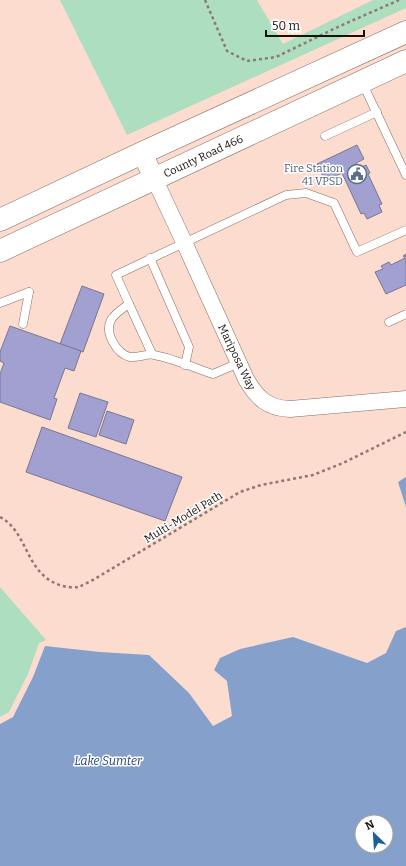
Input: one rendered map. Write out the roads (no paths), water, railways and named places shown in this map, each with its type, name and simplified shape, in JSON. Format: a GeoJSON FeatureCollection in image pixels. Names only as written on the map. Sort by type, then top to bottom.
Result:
{"type":"FeatureCollection","features":[{"type":"Feature","properties":{"kind":"main road"},"geometry":{"type":"LineString","coordinates":[[0,220],[406,32]]}},
{"type":"Feature","properties":{"kind":"main road","name":"County Road 466"},"geometry":{"type":"LineString","coordinates":[[0,251],[406,61]]}},
{"type":"Feature","properties":{"kind":"street"},"geometry":{"type":"LineString","coordinates":[[142,153],[154,178]]}},
{"type":"Feature","properties":{"kind":"street","name":"Mariposa Way"},"geometry":{"type":"LineString","coordinates":[[154,178],[238,363],[246,379],[258,397],[278,408],[297,408],[406,399]]}},
{"type":"Feature","properties":{"kind":"lane"},"geometry":{"type":"LineString","coordinates":[[362,81],[406,175]]}},
{"type":"Feature","properties":{"kind":"lane"},"geometry":{"type":"LineString","coordinates":[[325,136],[377,112]]}},
{"type":"Feature","properties":{"kind":"lane"},"geometry":{"type":"LineString","coordinates":[[152,354],[116,275],[150,258],[286,195],[306,193],[334,203],[357,252],[406,230]]}},
{"type":"Feature","properties":{"kind":"lane"},"geometry":{"type":"LineString","coordinates":[[150,258],[189,348],[185,365]]}},
{"type":"Feature","properties":{"kind":"lane"},"geometry":{"type":"LineString","coordinates":[[0,303],[29,292],[23,324]]}},
{"type":"Feature","properties":{"kind":"lane"},"geometry":{"type":"LineString","coordinates":[[129,304],[118,311],[110,321],[110,336],[118,351],[129,356],[140,357],[152,354],[213,374],[238,363]]}},
{"type":"Feature","properties":{"kind":"lane"},"geometry":{"type":"LineString","coordinates":[[389,322],[406,314]]}},
{"type":"Feature","properties":{"kind":"water"},"geometry":{"type":"Polygon","coordinates":[[[406,477],[406,507],[398,482],[406,477]]]}},
{"type":"Feature","properties":{"kind":"water","name":"Lake Sumter"},"geometry":{"type":"Polygon","coordinates":[[[406,627],[406,866],[0,866],[0,724],[13,717],[33,677],[45,646],[100,652],[149,655],[189,693],[213,726],[232,716],[227,681],[214,670],[220,658],[240,649],[293,637],[367,663],[386,653],[396,631],[406,627]]]}},
{"type":"Feature","properties":{"kind":"place","name":"Fire Station 41 VPSD"},"geometry":{"type":"Point","coordinates":[357,174]}}]}
